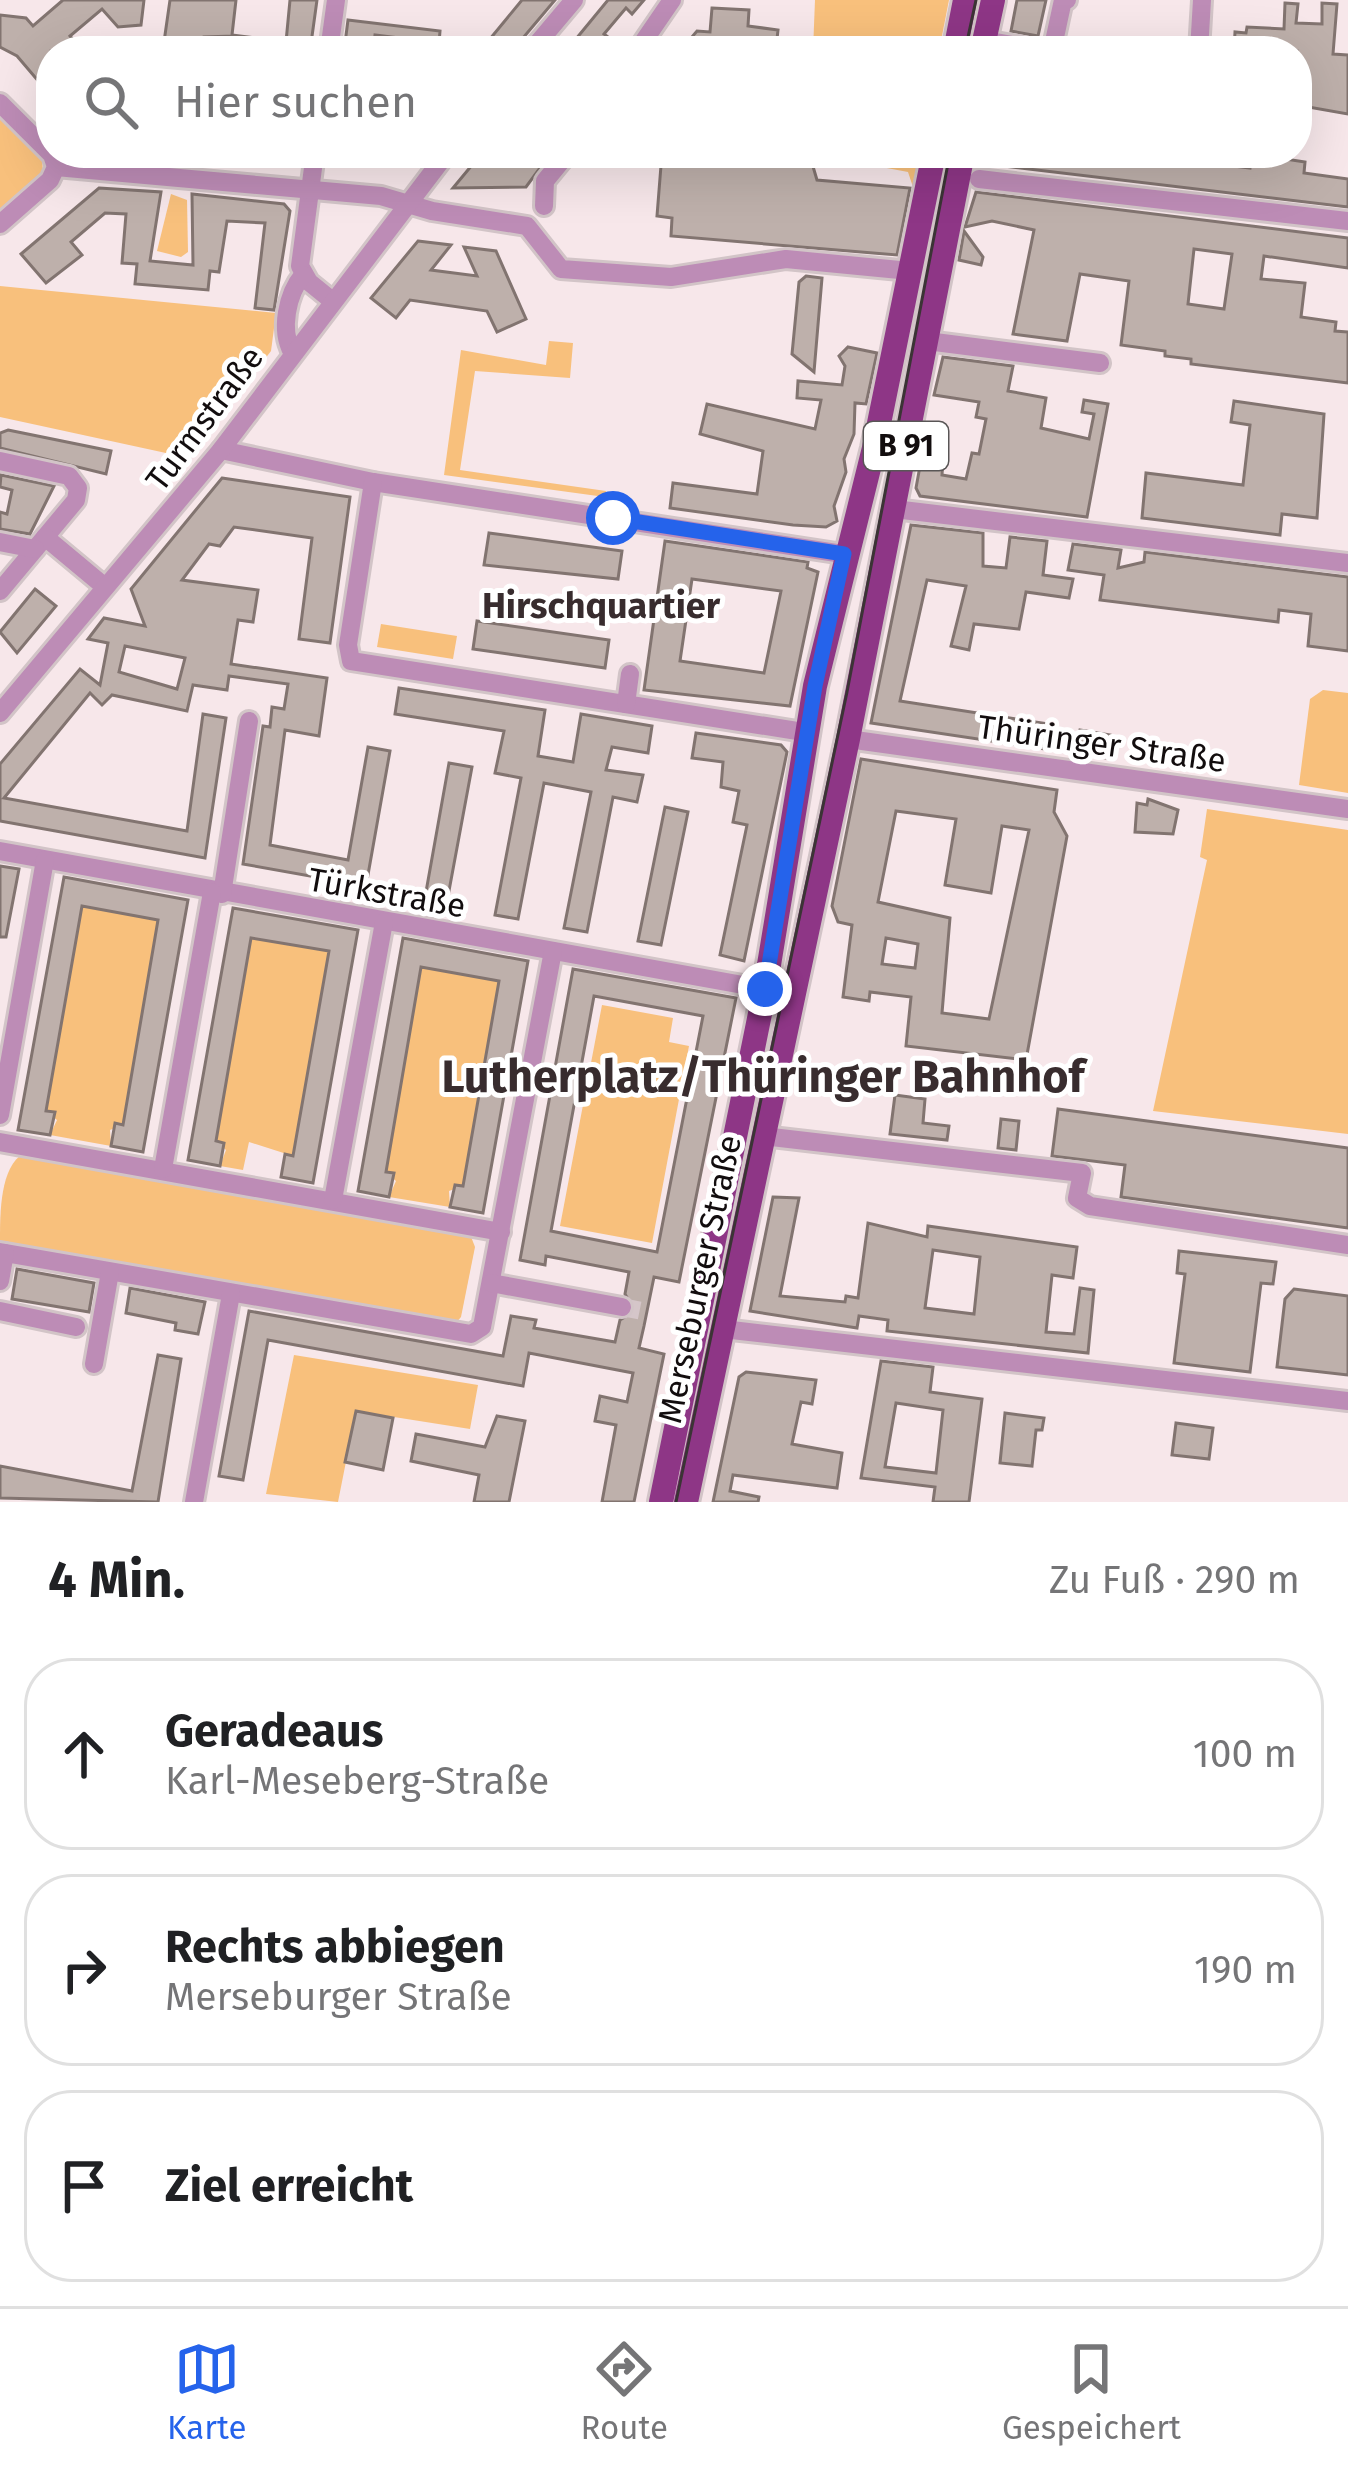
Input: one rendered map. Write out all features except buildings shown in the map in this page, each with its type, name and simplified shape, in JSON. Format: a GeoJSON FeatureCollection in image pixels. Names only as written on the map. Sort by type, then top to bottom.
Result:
{"type":"FeatureCollection","features":[{"type":"Feature","properties":{"kind":"main road"},"geometry":{"type":"LineString","coordinates":[[958,36],[965,0]]}},
{"type":"Feature","properties":{"kind":"main road"},"geometry":{"type":"LineString","coordinates":[[986,36],[993,0]]}},
{"type":"Feature","properties":{"kind":"main road","name":"Merseburger Straße"},"geometry":{"type":"LineString","coordinates":[[661,1502],[754,987],[931,168]]}},
{"type":"Feature","properties":{"kind":"main road","name":"Merseburger Straße"},"geometry":{"type":"LineString","coordinates":[[686,1502],[848,739],[960,168]]}},
{"type":"Feature","properties":{"kind":"main road"},"geometry":{"type":"LineString","coordinates":[[810,734],[848,739]]}},
{"type":"Feature","properties":{"kind":"street"},"geometry":{"type":"LineString","coordinates":[[331,36],[336,0]]}},
{"type":"Feature","properties":{"kind":"street"},"geometry":{"type":"LineString","coordinates":[[544,36],[574,0]]}},
{"type":"Feature","properties":{"kind":"street"},"geometry":{"type":"LineString","coordinates":[[647,36],[672,0]]}},
{"type":"Feature","properties":{"kind":"street"},"geometry":{"type":"LineString","coordinates":[[1052,36],[1063,0],[1067,0]]}},
{"type":"Feature","properties":{"kind":"street"},"geometry":{"type":"LineString","coordinates":[[1199,36],[1202,0]]}},
{"type":"Feature","properties":{"kind":"street"},"geometry":{"type":"LineString","coordinates":[[0,103],[36,139]]}},
{"type":"Feature","properties":{"kind":"street"},"geometry":{"type":"LineString","coordinates":[[0,224],[50,180],[56,168]]}},
{"type":"Feature","properties":{"kind":"street"},"geometry":{"type":"LineString","coordinates":[[67,168],[406,202],[527,226],[561,269],[671,277],[785,259],[910,271]]}},
{"type":"Feature","properties":{"kind":"street"},"geometry":{"type":"LineString","coordinates":[[292,352],[286,337],[291,295],[303,275],[313,168]]}},
{"type":"Feature","properties":{"kind":"street","name":"Turmstraße"},"geometry":{"type":"LineString","coordinates":[[0,713],[221,450],[330,299],[434,168]]}},
{"type":"Feature","properties":{"kind":"street"},"geometry":{"type":"LineString","coordinates":[[544,206],[545,181],[556,168]]}},
{"type":"Feature","properties":{"kind":"street"},"geometry":{"type":"LineString","coordinates":[[979,178],[1348,221]]}},
{"type":"Feature","properties":{"kind":"street"},"geometry":{"type":"LineString","coordinates":[[303,275],[330,299]]}},
{"type":"Feature","properties":{"kind":"street"},"geometry":{"type":"LineString","coordinates":[[927,340],[1100,363]]}},
{"type":"Feature","properties":{"kind":"street"},"geometry":{"type":"LineString","coordinates":[[221,450],[373,482],[844,554]]}},
{"type":"Feature","properties":{"kind":"street"},"geometry":{"type":"LineString","coordinates":[[0,461],[69,476],[78,488],[76,500],[0,591]]}},
{"type":"Feature","properties":{"kind":"street"},"geometry":{"type":"LineString","coordinates":[[373,482],[348,645],[351,661],[810,734]]}},
{"type":"Feature","properties":{"kind":"street"},"geometry":{"type":"LineString","coordinates":[[894,508],[1348,563]]}},
{"type":"Feature","properties":{"kind":"street"},"geometry":{"type":"LineString","coordinates":[[0,542],[40,543],[105,587]]}},
{"type":"Feature","properties":{"kind":"street"},"geometry":{"type":"LineString","coordinates":[[626,704],[630,674]]}},
{"type":"Feature","properties":{"kind":"street"},"geometry":{"type":"LineString","coordinates":[[163,1169],[249,721]]}},
{"type":"Feature","properties":{"kind":"street","name":"Thüringer Straße"},"geometry":{"type":"LineString","coordinates":[[848,739],[1348,809]]}},
{"type":"Feature","properties":{"kind":"street","name":"Türkstraße"},"geometry":{"type":"LineString","coordinates":[[0,851],[754,987]]}},
{"type":"Feature","properties":{"kind":"street"},"geometry":{"type":"LineString","coordinates":[[0,1114],[45,860]]}},
{"type":"Feature","properties":{"kind":"street"},"geometry":{"type":"LineString","coordinates":[[333,1200],[384,922]]}},
{"type":"Feature","properties":{"kind":"street"},"geometry":{"type":"LineString","coordinates":[[0,1281],[2,1253],[472,1334],[482,1327],[553,951]]}},
{"type":"Feature","properties":{"kind":"street"},"geometry":{"type":"LineString","coordinates":[[763,1136],[1082,1173],[1077,1198],[1090,1206],[1348,1245]]}},
{"type":"Feature","properties":{"kind":"street"},"geometry":{"type":"LineString","coordinates":[[0,1142],[501,1232]]}},
{"type":"Feature","properties":{"kind":"street"},"geometry":{"type":"LineString","coordinates":[[94,1364],[110,1272]]}},
{"type":"Feature","properties":{"kind":"street"},"geometry":{"type":"LineString","coordinates":[[491,1283],[622,1307]]}},
{"type":"Feature","properties":{"kind":"street"},"geometry":{"type":"LineString","coordinates":[[194,1502],[231,1294]]}},
{"type":"Feature","properties":{"kind":"street"},"geometry":{"type":"LineString","coordinates":[[0,1311],[76,1327]]}},
{"type":"Feature","properties":{"kind":"street"},"geometry":{"type":"LineString","coordinates":[[723,1329],[1348,1401]]}},
{"type":"Feature","properties":{"kind":"shaded area"},"geometry":{"type":"Polygon","coordinates":[[[815,0],[949,0],[942,36],[814,36],[815,0]]]}},
{"type":"Feature","properties":{"kind":"shaded area"},"geometry":{"type":"Polygon","coordinates":[[[0,113],[36,152],[36,168],[43,172],[0,219],[0,113]]]}},
{"type":"Feature","properties":{"kind":"shaded area"},"geometry":{"type":"Polygon","coordinates":[[[887,168],[916,168],[913,187],[908,172],[887,168]]]}},
{"type":"Feature","properties":{"kind":"shaded area"},"geometry":{"type":"Polygon","coordinates":[[[171,194],[187,200],[188,252],[181,257],[157,251],[171,194]]]}},
{"type":"Feature","properties":{"kind":"shaded area"},"geometry":{"type":"Polygon","coordinates":[[[0,286],[276,313],[271,351],[189,458],[0,417],[0,286]]]}},
{"type":"Feature","properties":{"kind":"shaded area"},"geometry":{"type":"Polygon","coordinates":[[[549,341],[573,343],[570,378],[475,371],[460,470],[606,491],[605,497],[444,475],[461,350],[546,365],[549,341]]]}},
{"type":"Feature","properties":{"kind":"shaded area"},"geometry":{"type":"Polygon","coordinates":[[[381,624],[457,636],[453,659],[377,647],[381,624]]]}},
{"type":"Feature","properties":{"kind":"shaded area"},"geometry":{"type":"Polygon","coordinates":[[[1323,690],[1348,693],[1348,793],[1299,785],[1310,699],[1323,690]]]}},
{"type":"Feature","properties":{"kind":"shaded area"},"geometry":{"type":"Polygon","coordinates":[[[1207,809],[1348,830],[1348,1134],[1153,1111],[1207,860],[1200,857],[1207,809]]]}},
{"type":"Feature","properties":{"kind":"shaded area"},"geometry":{"type":"Polygon","coordinates":[[[82,906],[158,920],[123,1125],[110,1130],[111,1146],[50,1135],[57,1120],[46,1111],[82,906]]]}},
{"type":"Feature","properties":{"kind":"shaded area"},"geometry":{"type":"Polygon","coordinates":[[[251,938],[329,951],[293,1156],[249,1142],[243,1170],[220,1166],[226,1150],[216,1141],[251,938]]]}},
{"type":"Feature","properties":{"kind":"shaded area"},"geometry":{"type":"Polygon","coordinates":[[[421,967],[499,981],[463,1186],[449,1191],[450,1207],[389,1197],[396,1181],[386,1172],[421,967]]]}},
{"type":"Feature","properties":{"kind":"shaded area"},"geometry":{"type":"Polygon","coordinates":[[[602,1005],[673,1018],[669,1042],[689,1046],[652,1243],[560,1226],[602,1005]]]}},
{"type":"Feature","properties":{"kind":"shaded area"},"geometry":{"type":"Polygon","coordinates":[[[24,1153],[470,1234],[475,1247],[461,1317],[455,1324],[5,1247],[0,1241],[3,1191],[10,1169],[24,1153]]]}},
{"type":"Feature","properties":{"kind":"shaded area"},"geometry":{"type":"Polygon","coordinates":[[[294,1355],[478,1385],[470,1429],[356,1411],[338,1502],[266,1494],[294,1355]]]}},
{"type":"Feature","properties":{"kind":"tunnel"},"geometry":{"type":"LineString","coordinates":[[622,1307],[647,1312]]}},
{"type":"Feature","properties":{"kind":"tram line"},"geometry":{"type":"LineString","coordinates":[[968,36],[976,0]]}},
{"type":"Feature","properties":{"kind":"tram line"},"geometry":{"type":"LineString","coordinates":[[676,1502],[847,692],[947,168]]}},
{"type":"Feature","properties":{"kind":"district","name":"Hirschquartier"},"geometry":{"type":"Point","coordinates":[601,605]}},
{"type":"Feature","properties":{"kind":"district","name":"Lutherplatz/Thüringer Bahnhof"},"geometry":{"type":"Point","coordinates":[763,1076]}},
{"type":"Feature","properties":{"kind":"route"},"geometry":{"type":"LineString","coordinates":[[613,518],[799,543],[844,554],[815,686],[765,989]]}}]}
